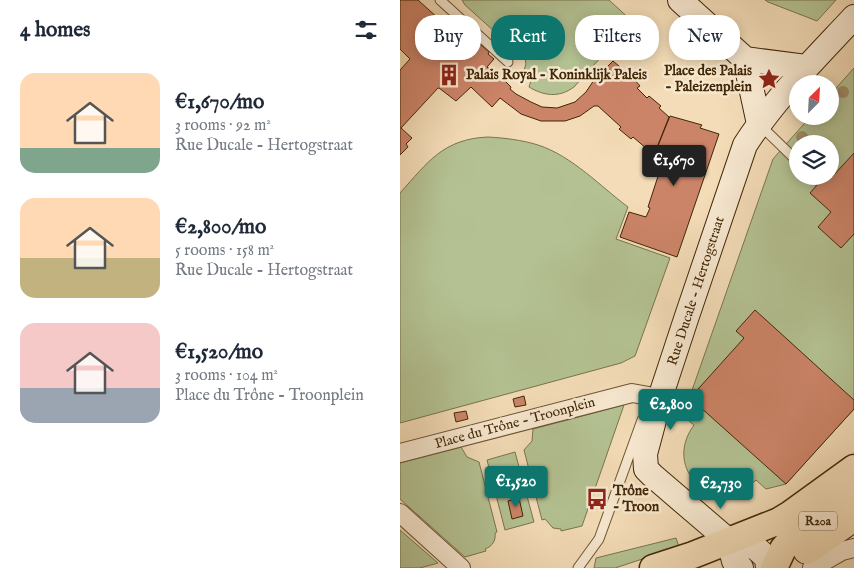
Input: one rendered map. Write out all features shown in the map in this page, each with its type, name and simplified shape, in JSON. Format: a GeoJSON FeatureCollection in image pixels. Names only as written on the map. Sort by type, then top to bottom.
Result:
{"type":"FeatureCollection","features":[{"type":"Feature","properties":{"kind":"highway"},"geometry":{"type":"LineString","coordinates":[[810,559],[854,517]]}},
{"type":"Feature","properties":{"kind":"main road"},"geometry":{"type":"LineString","coordinates":[[680,0],[745,59],[806,67]]}},
{"type":"Feature","properties":{"kind":"main road","name":"Rue Ducale - Hertogstraat"},"geometry":{"type":"LineString","coordinates":[[729,541],[679,500],[646,469],[644,454],[660,398],[744,150],[759,124],[806,67],[854,16]]}},
{"type":"Feature","properties":{"kind":"main road"},"geometry":{"type":"LineString","coordinates":[[745,59],[759,124]]}},
{"type":"Feature","properties":{"kind":"main road","name":"R20a"},"geometry":{"type":"LineString","coordinates":[[652,568],[760,530],[789,515],[854,468]]}},
{"type":"Feature","properties":{"kind":"main road","name":"R20a"},"geometry":{"type":"LineString","coordinates":[[774,568],[783,549],[789,542],[854,496]]}},
{"type":"Feature","properties":{"kind":"main road"},"geometry":{"type":"LineString","coordinates":[[716,568],[729,541]]}},
{"type":"Feature","properties":{"kind":"main road"},"geometry":{"type":"LineString","coordinates":[[729,541],[734,561],[741,568]]}},
{"type":"Feature","properties":{"kind":"main road"},"geometry":{"type":"LineString","coordinates":[[729,541],[756,548],[767,558],[768,568]]}},
{"type":"Feature","properties":{"kind":"street","name":"Place du Trône - Troonplein"},"geometry":{"type":"LineString","coordinates":[[400,453],[632,393],[660,398]]}},
{"type":"Feature","properties":{"kind":"street"},"geometry":{"type":"LineString","coordinates":[[400,513],[460,568]]}},
{"type":"Feature","properties":{"kind":"street"},"geometry":{"type":"LineString","coordinates":[[810,559],[854,548]]}},
{"type":"Feature","properties":{"kind":"lane"},"geometry":{"type":"LineString","coordinates":[[440,0],[508,62]]}},
{"type":"Feature","properties":{"kind":"lane"},"geometry":{"type":"LineString","coordinates":[[759,124],[789,153]]}},
{"type":"Feature","properties":{"kind":"lane","name":"Rue Ducale - Hertogstraat"},"geometry":{"type":"LineString","coordinates":[[578,568],[599,539],[642,420],[660,398]]}},
{"type":"Feature","properties":{"kind":"green space"},"geometry":{"type":"Polygon","coordinates":[[[462,0],[609,0],[625,15],[575,15],[575,60],[599,60],[574,87],[563,93],[552,95],[529,87],[533,74],[524,70],[525,60],[565,60],[565,15],[491,15],[491,28],[481,19],[481,15],[476,15],[462,0]]]}},
{"type":"Feature","properties":{"kind":"green space"},"geometry":{"type":"Polygon","coordinates":[[[765,0],[836,0],[817,21],[765,0]]]}},
{"type":"Feature","properties":{"kind":"green space"},"geometry":{"type":"Polygon","coordinates":[[[854,68],[854,409],[786,484],[766,489],[756,480],[740,490],[724,494],[710,491],[697,484],[688,472],[684,458],[686,442],[694,425],[683,416],[773,159],[789,141],[789,185],[839,185],[839,135],[794,135],[803,125],[839,125],[839,85],[854,68]]]}},
{"type":"Feature","properties":{"kind":"green space"},"geometry":{"type":"Polygon","coordinates":[[[488,137],[538,145],[562,156],[628,207],[616,239],[670,258],[635,356],[621,363],[400,423],[400,193],[428,162],[448,147],[459,142],[488,137]]]}},
{"type":"Feature","properties":{"kind":"green space"},"geometry":{"type":"Polygon","coordinates":[[[624,405],[582,526],[561,531],[561,529],[553,528],[545,519],[542,520],[524,450],[532,441],[533,429],[624,405]]]}},
{"type":"Feature","properties":{"kind":"green space"},"geometry":{"type":"Polygon","coordinates":[[[461,447],[467,457],[479,462],[497,532],[493,542],[485,549],[486,551],[465,557],[400,499],[400,463],[461,447]]]}},
{"type":"Feature","properties":{"kind":"green space"},"geometry":{"type":"Polygon","coordinates":[[[515,452],[534,522],[505,530],[487,460],[515,452]]]}},
{"type":"Feature","properties":{"kind":"green space"},"geometry":{"type":"Polygon","coordinates":[[[400,530],[438,563],[420,568],[400,568],[400,530]]]}},
{"type":"Feature","properties":{"kind":"green space"},"geometry":{"type":"Polygon","coordinates":[[[676,538],[679,547],[615,568],[594,568],[596,558],[676,538]]]}},
{"type":"Feature","properties":{"kind":"building","name":"Palais Royal - Koninklijk Paleis"},"geometry":{"type":"Polygon","coordinates":[[[400,0],[418,0],[435,15],[415,15],[415,60],[481,60],[481,45],[489,52],[491,60],[493,60],[487,67],[503,79],[516,94],[542,107],[557,108],[575,102],[613,61],[633,78],[640,86],[637,88],[647,98],[649,96],[661,106],[659,108],[669,117],[654,155],[633,137],[631,139],[619,129],[621,127],[598,106],[594,106],[580,116],[565,121],[541,121],[521,114],[500,98],[492,107],[471,87],[456,101],[438,88],[401,128],[412,138],[406,144],[408,147],[400,155],[400,70],[410,59],[400,49],[400,0]]]}},
{"type":"Feature","properties":{"kind":"building"},"geometry":{"type":"Polygon","coordinates":[[[670,116],[702,125],[700,128],[719,134],[677,257],[620,237],[629,212],[646,217],[650,208],[648,207],[663,161],[653,158],[670,116]]]}},
{"type":"Feature","properties":{"kind":"building"},"geometry":{"type":"Polygon","coordinates":[[[854,153],[854,234],[841,248],[818,227],[831,212],[810,193],[817,185],[839,185],[839,169],[854,153]]]}},
{"type":"Feature","properties":{"kind":"building"},"geometry":{"type":"Polygon","coordinates":[[[755,310],[854,400],[854,409],[786,484],[690,398],[744,338],[736,331],[755,310]]]}},
{"type":"Feature","properties":{"kind":"building"},"geometry":{"type":"Polygon","coordinates":[[[524,396],[526,405],[515,407],[513,399],[524,396]]]}},
{"type":"Feature","properties":{"kind":"building"},"geometry":{"type":"Polygon","coordinates":[[[466,411],[468,419],[456,422],[454,413],[466,411]]]}},
{"type":"Feature","properties":{"kind":"building"},"geometry":{"type":"Polygon","coordinates":[[[519,498],[523,516],[512,519],[508,501],[519,498]]]}},
{"type":"Feature","properties":{"kind":"place","name":"Palais Royal - Koninklijk Paleis"},"geometry":{"type":"Point","coordinates":[449,75]}},
{"type":"Feature","properties":{"kind":"place","name":"Place des Palais - Paleizenplein"},"geometry":{"type":"Point","coordinates":[769,79]}},
{"type":"Feature","properties":{"kind":"place","name":"Trône - Troon"},"geometry":{"type":"Point","coordinates":[597,499]}}]}
